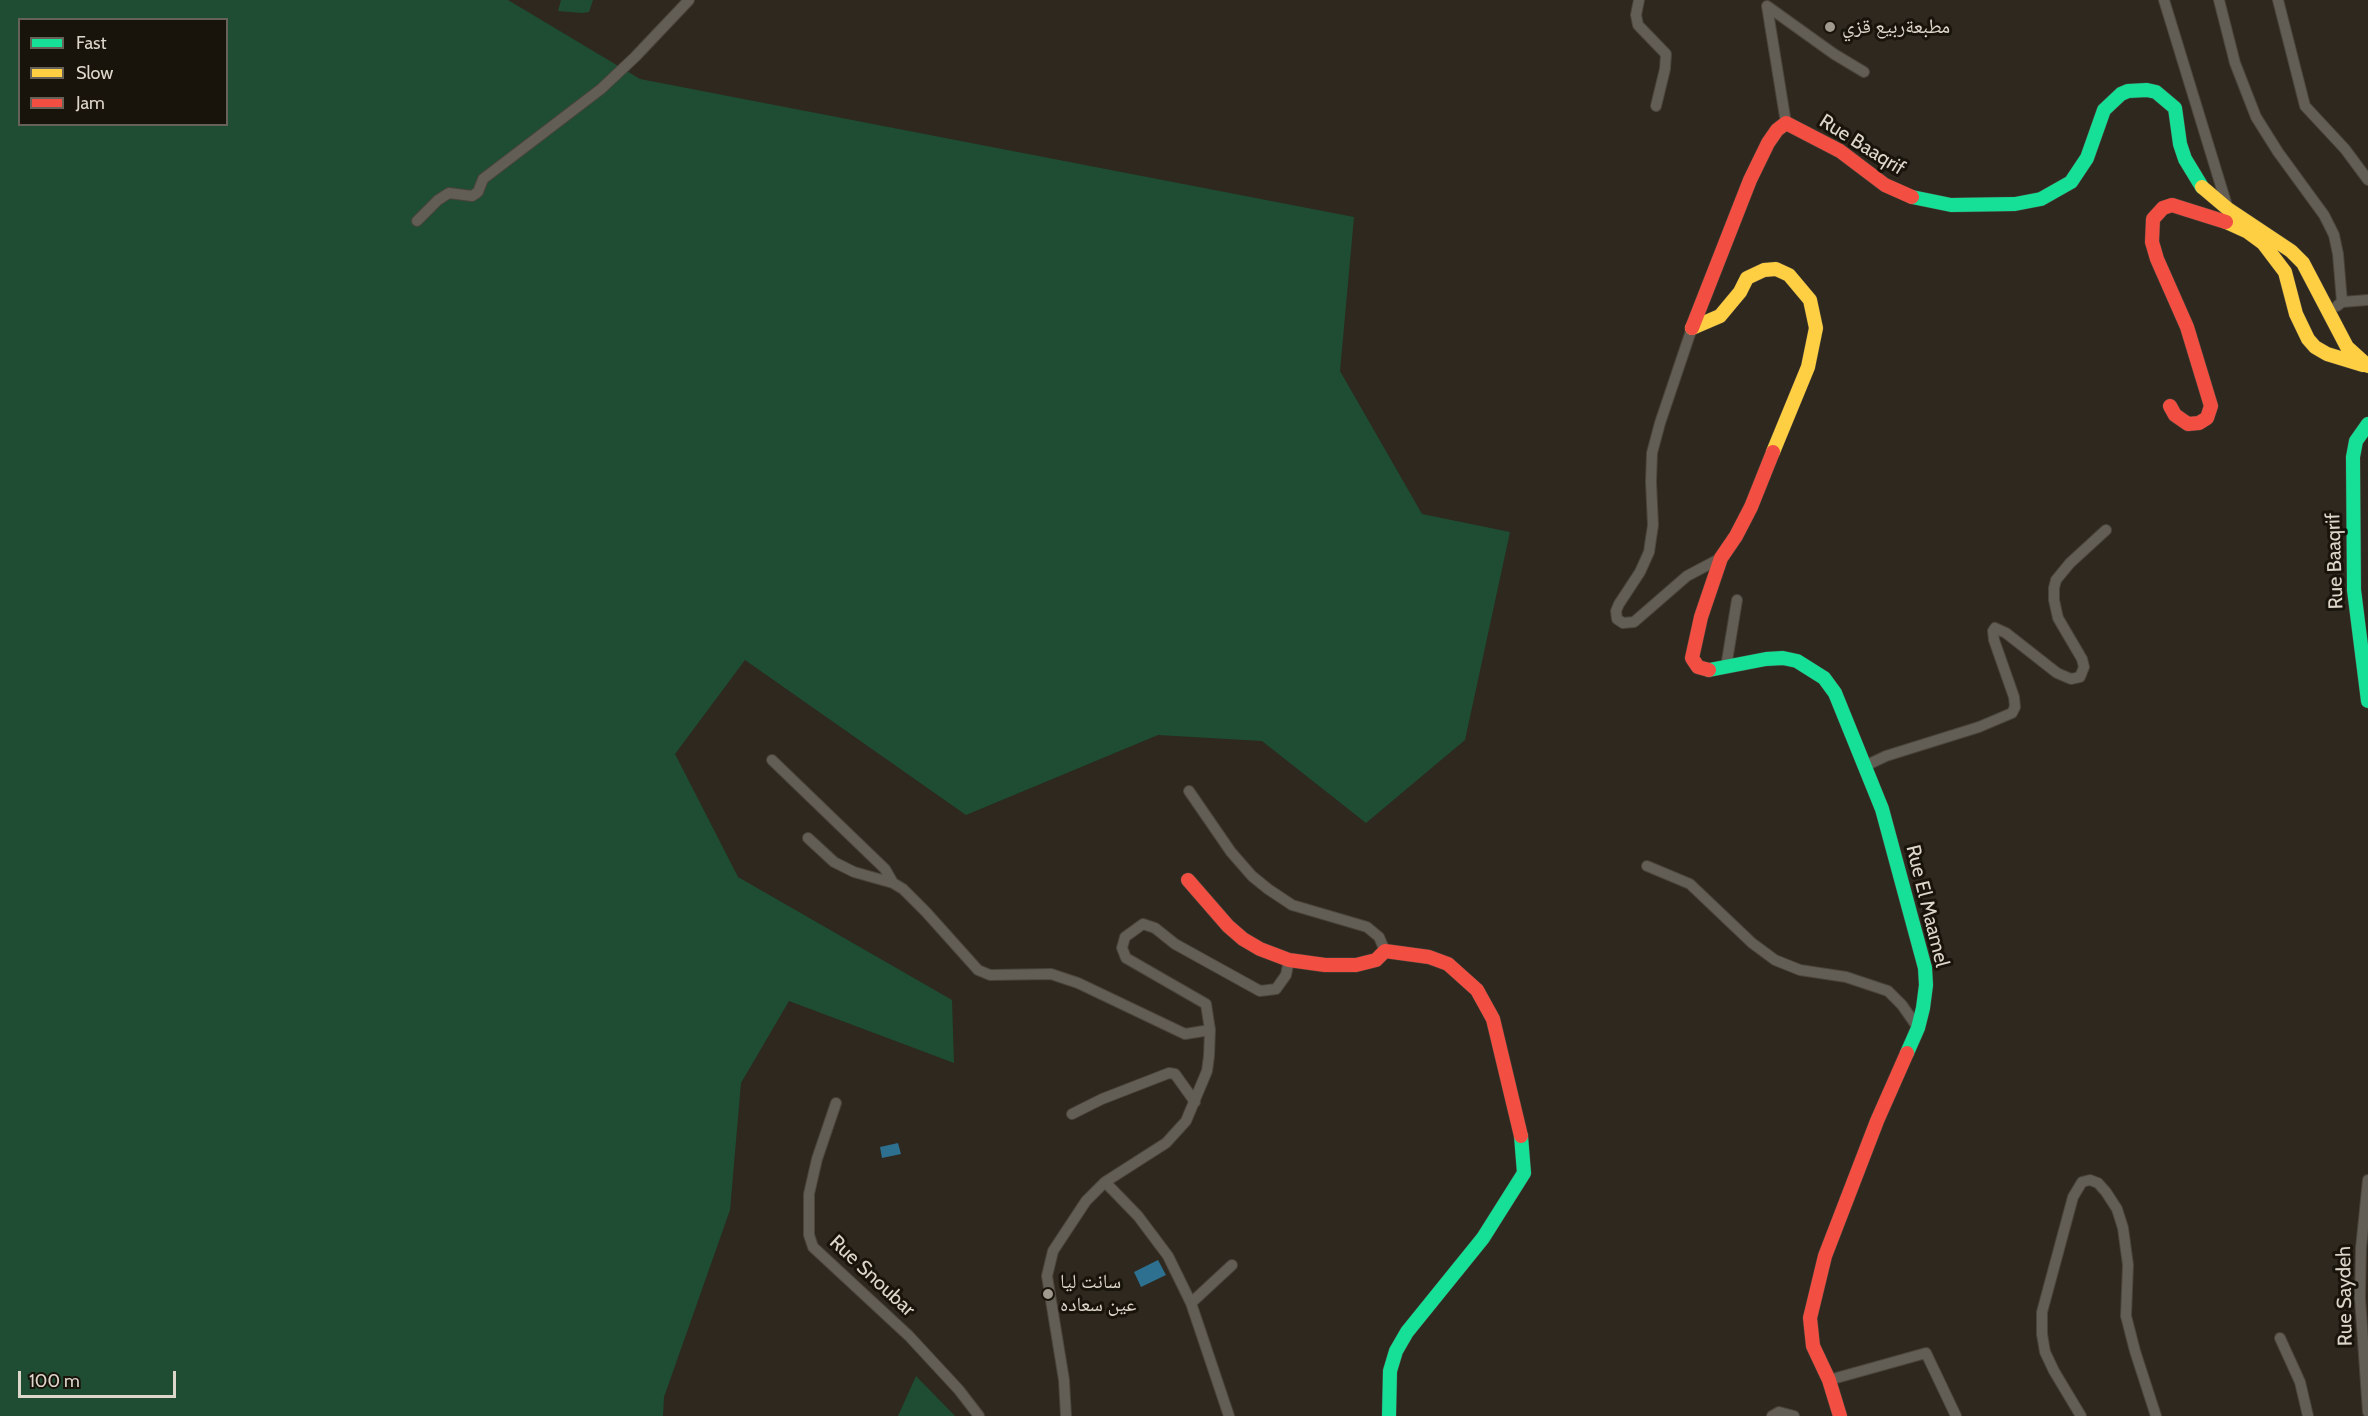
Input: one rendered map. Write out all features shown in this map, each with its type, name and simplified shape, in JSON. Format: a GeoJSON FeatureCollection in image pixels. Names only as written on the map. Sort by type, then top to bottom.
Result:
{"type":"FeatureCollection","features":[{"type":"Feature","properties":{"kind":"street"},"geometry":{"type":"LineString","coordinates":[[417,221],[438,200],[449,193],[472,196],[478,192],[483,179],[601,89],[689,0]]}},
{"type":"Feature","properties":{"kind":"street"},"geometry":{"type":"LineString","coordinates":[[1639,0],[1636,15],[1638,25],[1666,54],[1665,69],[1656,106]]}},
{"type":"Feature","properties":{"kind":"street"},"geometry":{"type":"LineString","coordinates":[[2164,0],[2228,208]]}},
{"type":"Feature","properties":{"kind":"street"},"geometry":{"type":"LineString","coordinates":[[2219,0],[2235,63],[2256,117],[2273,146],[2324,215],[2334,235],[2342,302]]}},
{"type":"Feature","properties":{"kind":"street"},"geometry":{"type":"LineString","coordinates":[[2278,0],[2305,106],[2345,149],[2368,180]]}},
{"type":"Feature","properties":{"kind":"street"},"geometry":{"type":"LineString","coordinates":[[1764,3],[1833,54],[1864,72]]}},
{"type":"Feature","properties":{"kind":"street"},"geometry":{"type":"LineString","coordinates":[[1764,3],[1786,123]]}},
{"type":"Feature","properties":{"kind":"street","name":"Rue Baaqrif"},"geometry":{"type":"LineString","coordinates":[[1692,328],[1750,180],[1768,143],[1777,130],[1786,123],[1840,151],[1885,185],[1907,196],[1951,205],[2015,204],[2041,199],[2071,182],[2087,158],[2104,110],[2121,94],[2128,91],[2147,90],[2156,92],[2175,108],[2180,144],[2192,172],[2210,195],[2291,251],[2303,263],[2347,348],[2368,366]]}},
{"type":"Feature","properties":{"kind":"street"},"geometry":{"type":"LineString","coordinates":[[2170,406],[2181,421],[2188,424],[2199,423],[2207,417],[2211,406],[2187,327],[2157,259],[2152,242],[2153,219],[2163,208],[2172,205],[2231,224],[2248,232],[2263,243],[2285,272],[2296,314],[2308,339],[2327,354],[2368,366]]}},
{"type":"Feature","properties":{"kind":"street"},"geometry":{"type":"LineString","coordinates":[[1776,269],[1789,275],[1810,300],[1815,316],[1814,347],[1802,384],[1751,507],[1736,536],[1721,558],[1686,576],[1634,622],[1623,623],[1617,619],[1616,611],[1647,561],[1653,525],[1652,453],[1659,423],[1692,328],[1720,316],[1747,278],[1764,270],[1776,269]]}},
{"type":"Feature","properties":{"kind":"street"},"geometry":{"type":"LineString","coordinates":[[2330,312],[2342,302],[2368,300]]}},
{"type":"Feature","properties":{"kind":"street","name":"Rue Baaqrif"},"geometry":{"type":"LineString","coordinates":[[2368,424],[2354,446],[2353,468],[2354,597],[2368,701]]}},
{"type":"Feature","properties":{"kind":"street"},"geometry":{"type":"LineString","coordinates":[[1865,766],[1886,756],[1979,728],[2012,714],[2015,707],[2014,697],[1994,640],[1995,628],[2006,633],[2057,673],[2071,679],[2080,677],[2084,667],[2082,659],[2058,618],[2054,588],[2056,580],[2070,563],[2106,530]]}},
{"type":"Feature","properties":{"kind":"street","name":"Rue El Maamel"},"geometry":{"type":"LineString","coordinates":[[1721,558],[1701,617],[1692,658],[1694,663],[1703,669],[1783,658],[1797,661],[1824,678],[1835,693],[1882,809],[1925,968],[1924,997],[1918,1028],[1877,1120],[1817,1283],[1810,1318],[1813,1346],[1829,1380],[1840,1416]]}},
{"type":"Feature","properties":{"kind":"street"},"geometry":{"type":"LineString","coordinates":[[1726,667],[1737,600]]}},
{"type":"Feature","properties":{"kind":"street"},"geometry":{"type":"LineString","coordinates":[[772,760],[885,869],[893,883]]}},
{"type":"Feature","properties":{"kind":"street"},"geometry":{"type":"LineString","coordinates":[[1189,791],[1231,852],[1252,876],[1293,905],[1367,927],[1379,937],[1385,951]]}},
{"type":"Feature","properties":{"kind":"street"},"geometry":{"type":"LineString","coordinates":[[808,838],[834,862],[874,879],[893,883],[903,889],[978,970],[990,975],[1051,974],[1078,983],[1185,1034],[1210,1030]]}},
{"type":"Feature","properties":{"kind":"street"},"geometry":{"type":"LineString","coordinates":[[1647,866],[1690,884],[1752,943],[1775,960],[1800,970],[1846,977],[1888,991],[1902,1005],[1918,1028]]}},
{"type":"Feature","properties":{"kind":"street"},"geometry":{"type":"LineString","coordinates":[[1188,880],[1228,926],[1243,939],[1260,949],[1289,960],[1325,965],[1356,965],[1376,960],[1385,951]]}},
{"type":"Feature","properties":{"kind":"street"},"geometry":{"type":"LineString","coordinates":[[1066,1416],[1064,1380],[1049,1299],[1048,1268],[1059,1240],[1086,1201],[1105,1182],[1166,1143],[1185,1121],[1207,1071],[1210,1030],[1206,1004],[1126,958],[1122,948],[1125,937],[1143,924],[1155,928],[1175,944],[1260,991],[1276,989],[1286,975],[1289,960]]}},
{"type":"Feature","properties":{"kind":"street"},"geometry":{"type":"LineString","coordinates":[[1385,951],[1429,957],[1448,964],[1469,982],[1487,1006],[1498,1038],[1520,1133],[1524,1173],[1483,1238],[1407,1332],[1396,1352],[1390,1371],[1389,1416]]}},
{"type":"Feature","properties":{"kind":"street"},"geometry":{"type":"LineString","coordinates":[[1072,1114],[1102,1099],[1169,1073],[1175,1074],[1195,1102]]}},
{"type":"Feature","properties":{"kind":"street","name":"Rue Snoubar"},"geometry":{"type":"LineString","coordinates":[[836,1103],[817,1159],[809,1194],[809,1235],[813,1246],[909,1336],[980,1416]]}},
{"type":"Feature","properties":{"kind":"street"},"geometry":{"type":"LineString","coordinates":[[2081,1416],[2045,1352],[2042,1312],[2073,1197],[2082,1182],[2090,1180],[2098,1183],[2106,1192],[2123,1227],[2128,1265],[2126,1316],[2156,1416]]}},
{"type":"Feature","properties":{"kind":"street","name":"Rue Saydeh"},"geometry":{"type":"LineString","coordinates":[[2368,1180],[2361,1248],[2360,1298],[2368,1412]]}},
{"type":"Feature","properties":{"kind":"street"},"geometry":{"type":"LineString","coordinates":[[1105,1182],[1155,1236],[1168,1256],[1191,1303],[1229,1416]]}},
{"type":"Feature","properties":{"kind":"street"},"geometry":{"type":"LineString","coordinates":[[1191,1303],[1232,1265]]}},
{"type":"Feature","properties":{"kind":"street"},"geometry":{"type":"LineString","coordinates":[[2280,1338],[2300,1382],[2308,1416]]}},
{"type":"Feature","properties":{"kind":"street"},"geometry":{"type":"LineString","coordinates":[[1829,1380],[1926,1353],[1956,1416]]}},
{"type":"Feature","properties":{"kind":"street"},"geometry":{"type":"LineString","coordinates":[[1772,1416],[1779,1412],[1794,1416]]}},
{"type":"Feature","properties":{"kind":"green space"},"geometry":{"type":"Polygon","coordinates":[[[0,0],[508,0],[640,79],[1354,217],[1340,371],[1422,514],[1510,532],[1465,740],[1366,823],[1262,741],[1158,735],[966,815],[745,660],[675,754],[738,877],[952,1000],[954,1063],[789,1001],[741,1083],[730,1210],[664,1397],[663,1416],[0,1416],[0,0]]]}},
{"type":"Feature","properties":{"kind":"green space"},"geometry":{"type":"Polygon","coordinates":[[[561,0],[593,0],[589,12],[582,13],[558,11],[561,0]]]}},
{"type":"Feature","properties":{"kind":"green space"},"geometry":{"type":"Polygon","coordinates":[[[916,1376],[955,1416],[898,1416],[916,1376]]]}},
{"type":"Feature","properties":{"kind":"water"},"geometry":{"type":"Polygon","coordinates":[[[898,1143],[901,1154],[882,1158],[880,1147],[898,1143]]]}},
{"type":"Feature","properties":{"kind":"water"},"geometry":{"type":"Polygon","coordinates":[[[1158,1260],[1166,1275],[1141,1287],[1134,1272],[1158,1260]]]}},
{"type":"Feature","properties":{"kind":"traffic: fast"},"geometry":{"type":"LineString","coordinates":[[1912,197],[1951,205],[2015,204],[2041,199],[2071,182],[2087,158],[2104,110],[2121,94],[2128,91],[2147,90],[2156,92],[2175,108],[2180,144],[2185,159],[2202,187]]}},
{"type":"Feature","properties":{"kind":"traffic: fast"},"geometry":{"type":"LineString","coordinates":[[2368,424],[2356,441],[2353,457],[2354,590],[2368,701]]}},
{"type":"Feature","properties":{"kind":"traffic: fast"},"geometry":{"type":"LineString","coordinates":[[1709,670],[1783,658],[1797,661],[1824,678],[1835,693],[1882,809],[1925,968],[1926,985],[1923,1008],[1918,1028],[1907,1053]]}},
{"type":"Feature","properties":{"kind":"traffic: fast"},"geometry":{"type":"LineString","coordinates":[[1389,1416],[1390,1371],[1396,1351],[1407,1332],[1483,1238],[1524,1173],[1521,1136]]}},
{"type":"Feature","properties":{"kind":"traffic: slow"},"geometry":{"type":"LineString","coordinates":[[2202,187],[2228,209],[2291,251],[2303,263],[2347,347],[2368,366]]}},
{"type":"Feature","properties":{"kind":"traffic: slow"},"geometry":{"type":"LineString","coordinates":[[2226,222],[2248,232],[2263,243],[2285,272],[2296,314],[2308,339],[2315,347],[2327,354],[2363,365]]}},
{"type":"Feature","properties":{"kind":"traffic: slow"},"geometry":{"type":"LineString","coordinates":[[1692,328],[1720,316],[1740,292],[1747,278],[1764,270],[1776,269],[1789,275],[1810,300],[1816,328],[1808,367],[1773,452]]}},
{"type":"Feature","properties":{"kind":"traffic: jam"},"geometry":{"type":"LineString","coordinates":[[1692,328],[1750,180],[1768,143],[1777,130],[1786,123],[1840,151],[1885,185],[1912,197]]}},
{"type":"Feature","properties":{"kind":"traffic: jam"},"geometry":{"type":"LineString","coordinates":[[2170,406],[2175,415],[2188,424],[2199,423],[2207,418],[2211,406],[2187,327],[2157,259],[2152,242],[2153,219],[2163,208],[2172,205],[2226,222]]}},
{"type":"Feature","properties":{"kind":"traffic: jam"},"geometry":{"type":"LineString","coordinates":[[1709,670],[1698,667],[1692,658],[1701,617],[1721,558],[1751,507],[1773,452]]}},
{"type":"Feature","properties":{"kind":"traffic: jam"},"geometry":{"type":"LineString","coordinates":[[1188,880],[1228,926],[1243,939],[1260,949],[1289,960],[1325,965],[1356,965],[1376,960],[1385,951],[1429,957],[1448,964],[1477,990],[1493,1019],[1521,1136]]}},
{"type":"Feature","properties":{"kind":"traffic: jam"},"geometry":{"type":"LineString","coordinates":[[1840,1416],[1829,1380],[1813,1346],[1810,1318],[1825,1256],[1877,1121],[1907,1053]]}},
{"type":"Feature","properties":{"kind":"place","name":"مطبعةربيع قزي"},"geometry":{"type":"Point","coordinates":[1830,27]}},
{"type":"Feature","properties":{"kind":"place","name":"سانت ليا عين سعاده"},"geometry":{"type":"Point","coordinates":[1048,1294]}}]}
